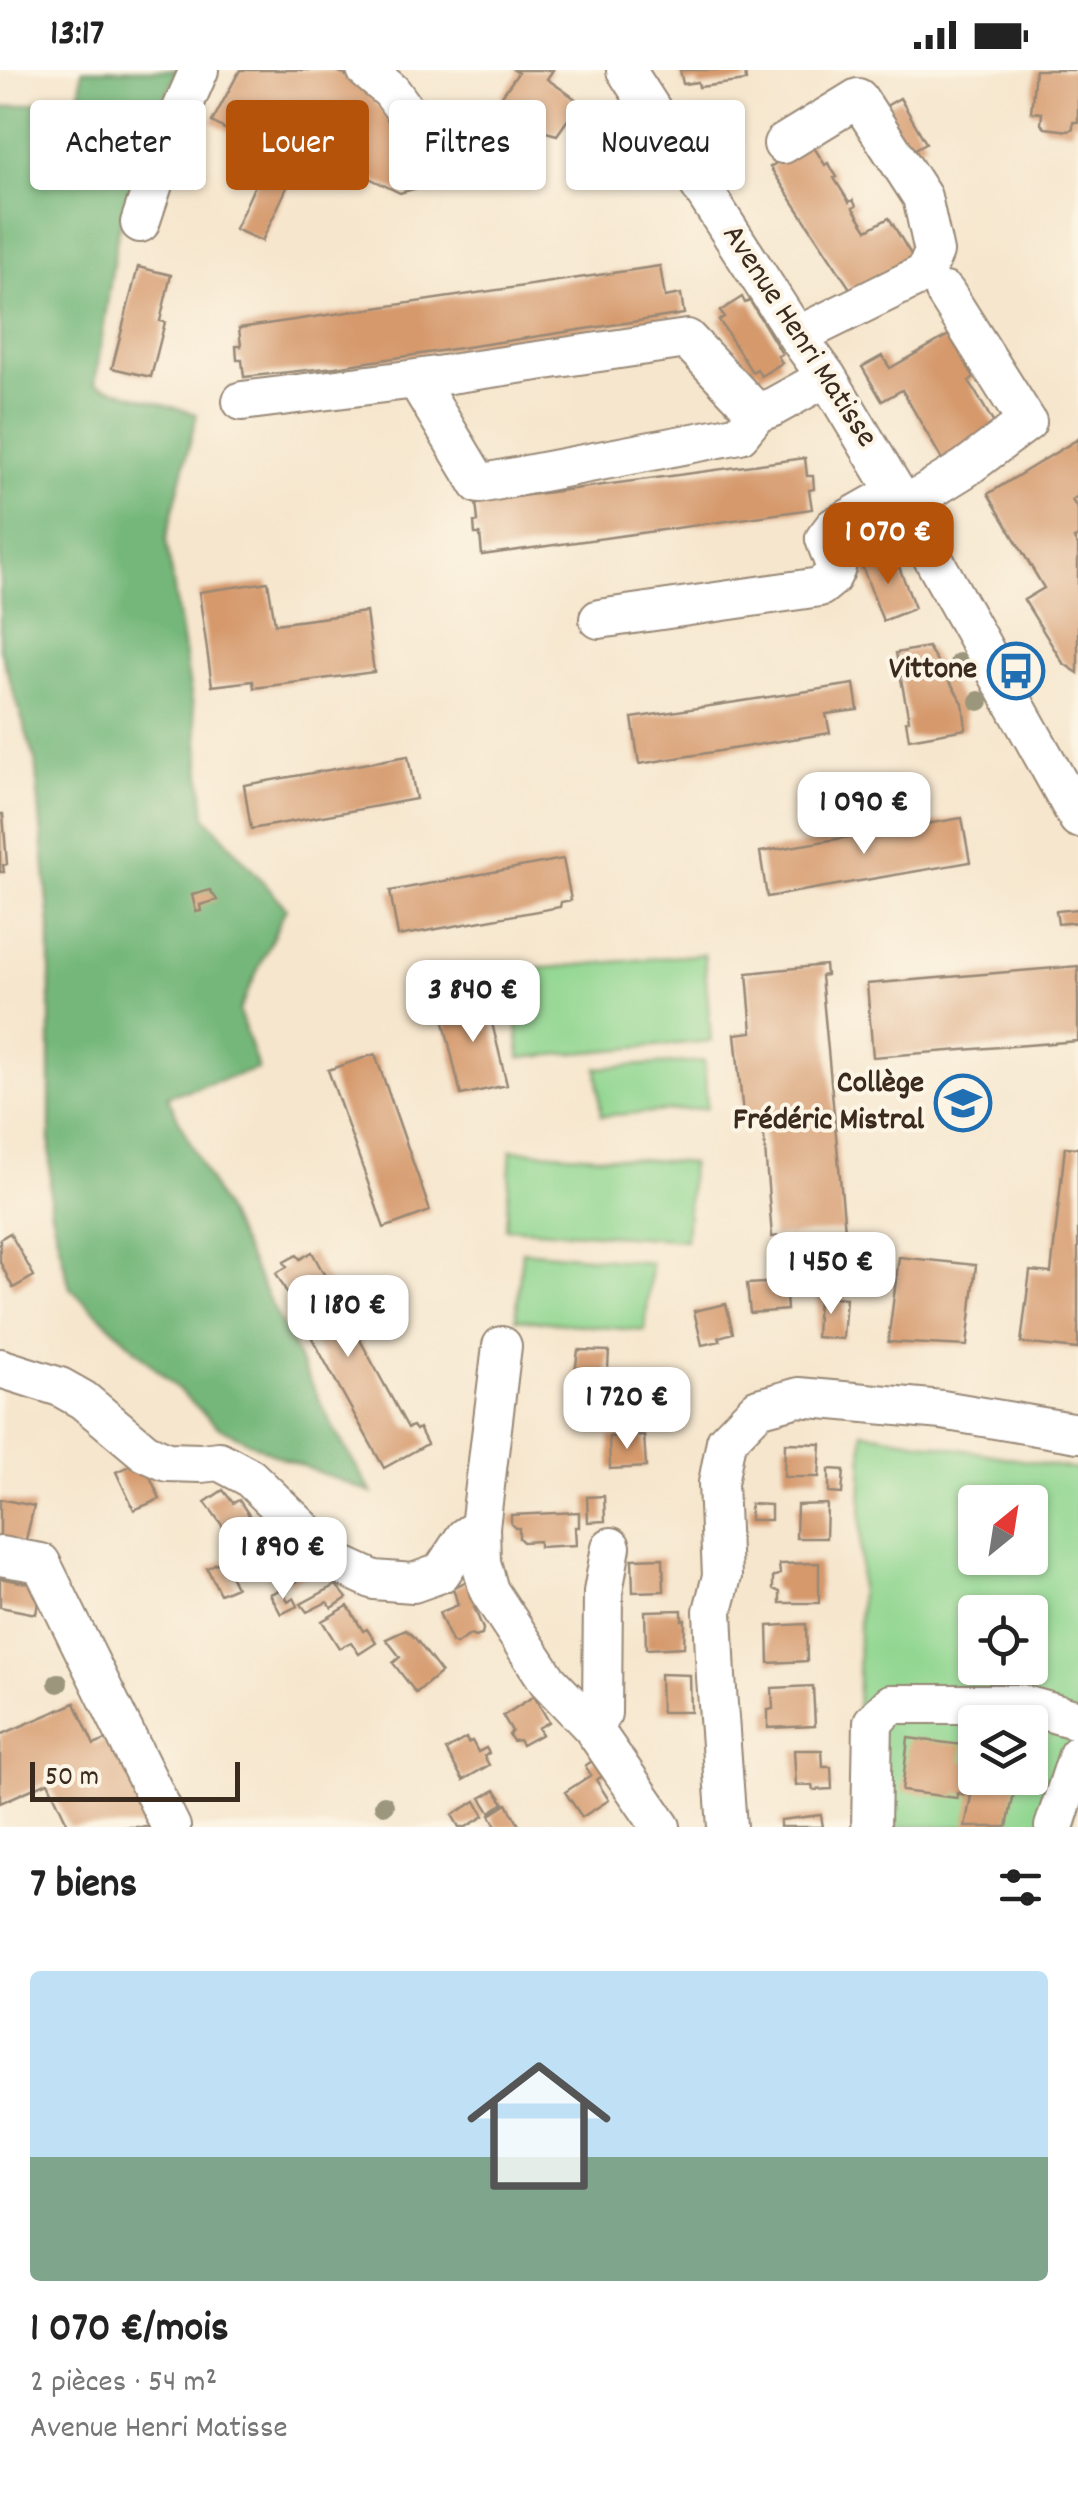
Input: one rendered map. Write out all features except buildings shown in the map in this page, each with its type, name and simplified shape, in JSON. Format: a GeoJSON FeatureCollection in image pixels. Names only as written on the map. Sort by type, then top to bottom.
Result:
{"type":"FeatureCollection","features":[{"type":"Feature","properties":{"kind":"street"},"geometry":{"type":"LineString","coordinates":[[140,222],[200,70]]}},
{"type":"Feature","properties":{"kind":"street"},"geometry":{"type":"LineString","coordinates":[[366,70],[398,100]]}},
{"type":"Feature","properties":{"kind":"street","name":"Avenue Henri Matisse"},"geometry":{"type":"LineString","coordinates":[[626,70],[797,336],[828,377],[1078,818]]}},
{"type":"Feature","properties":{"kind":"street"},"geometry":{"type":"LineString","coordinates":[[783,144],[858,98],[922,197],[934,252],[924,273],[797,336]]}},
{"type":"Feature","properties":{"kind":"street"},"geometry":{"type":"LineString","coordinates":[[598,619],[820,587],[836,568],[825,539],[834,527],[964,469],[1027,422],[945,292]]}},
{"type":"Feature","properties":{"kind":"street"},"geometry":{"type":"LineString","coordinates":[[242,401],[686,339],[757,413]]}},
{"type":"Feature","properties":{"kind":"street"},"geometry":{"type":"LineString","coordinates":[[416,379],[479,484],[740,434],[757,413],[828,377]]}},
{"type":"Feature","properties":{"kind":"street"},"geometry":{"type":"LineString","coordinates":[[502,1346],[480,1527],[481,1562],[489,1592],[548,1681],[592,1727],[661,1827]]}},
{"type":"Feature","properties":{"kind":"street"},"geometry":{"type":"LineString","coordinates":[[0,1368],[60,1387],[83,1400],[145,1452],[167,1462],[219,1461],[249,1476],[339,1564],[374,1580],[414,1583],[441,1573],[465,1537],[480,1527]]}},
{"type":"Feature","properties":{"kind":"street"},"geometry":{"type":"LineString","coordinates":[[728,1827],[713,1611],[722,1576],[718,1483],[726,1440],[758,1408],[798,1396],[942,1410],[1078,1433]]}},
{"type":"Feature","properties":{"kind":"street"},"geometry":{"type":"LineString","coordinates":[[592,1727],[602,1713],[603,1592],[610,1546]]}},
{"type":"Feature","properties":{"kind":"street"},"geometry":{"type":"LineString","coordinates":[[0,1556],[40,1563],[171,1827]]}},
{"type":"Feature","properties":{"kind":"street"},"geometry":{"type":"LineString","coordinates":[[872,1827],[873,1722],[891,1704],[1021,1704],[1078,1720]]}},
{"type":"Feature","properties":{"kind":"street"},"geometry":{"type":"LineString","coordinates":[[1054,1827],[1078,1755]]}},
{"type":"Feature","properties":{"kind":"green space"},"geometry":{"type":"Polygon","coordinates":[[[82,70],[178,70],[164,100],[53,100],[80,96],[82,70]]]}},
{"type":"Feature","properties":{"kind":"green space"},"geometry":{"type":"Polygon","coordinates":[[[30,104],[30,190],[131,190],[118,231],[95,384],[197,414],[166,539],[197,732],[205,816],[286,908],[239,1011],[258,1069],[167,1096],[335,1431],[372,1493],[277,1456],[217,1426],[70,1288],[50,1208],[50,924],[35,760],[0,649],[0,108],[30,104]]]}},
{"type":"Feature","properties":{"kind":"green space"},"geometry":{"type":"Polygon","coordinates":[[[704,954],[711,1041],[520,1058],[512,971],[704,954]]]}},
{"type":"Feature","properties":{"kind":"green space"},"geometry":{"type":"Polygon","coordinates":[[[704,1061],[707,1108],[601,1116],[597,1068],[704,1061]]]}},
{"type":"Feature","properties":{"kind":"green space"},"geometry":{"type":"Polygon","coordinates":[[[511,1150],[691,1163],[686,1240],[506,1228],[511,1150]]]}},
{"type":"Feature","properties":{"kind":"green space"},"geometry":{"type":"Polygon","coordinates":[[[522,1251],[651,1263],[645,1331],[516,1319],[522,1251]]]}},
{"type":"Feature","properties":{"kind":"green space"},"geometry":{"type":"Polygon","coordinates":[[[863,1432],[1078,1470],[1078,1767],[1070,1827],[855,1827],[863,1432]]]}},
{"type":"Feature","properties":{"kind":"place","name":"Vittone"},"geometry":{"type":"Point","coordinates":[1016,671]}},
{"type":"Feature","properties":{"kind":"place","name":"Collège Frédéric Mistral"},"geometry":{"type":"Point","coordinates":[963,1103]}}]}
